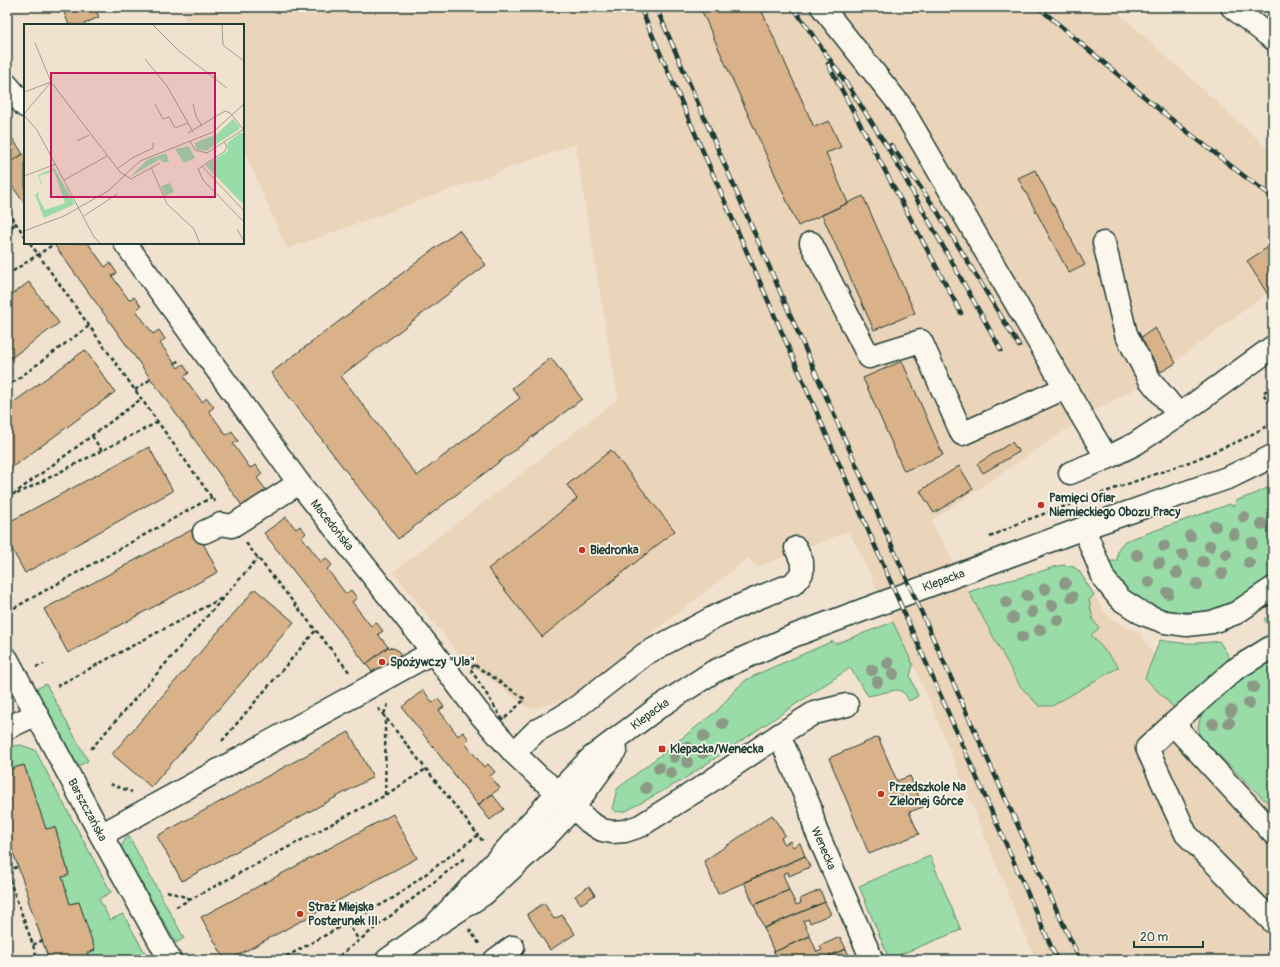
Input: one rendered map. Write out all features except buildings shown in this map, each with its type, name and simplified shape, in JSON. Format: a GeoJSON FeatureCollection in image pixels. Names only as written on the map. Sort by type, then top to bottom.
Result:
{"type":"FeatureCollection","features":[{"type":"Feature","properties":{"kind":"street"},"geometry":{"type":"LineString","coordinates":[[822,7],[900,105],[1107,458]]}},
{"type":"Feature","properties":{"kind":"street"},"geometry":{"type":"LineString","coordinates":[[1232,7],[1273,39]]}},
{"type":"Feature","properties":{"kind":"street"},"geometry":{"type":"LineString","coordinates":[[7,85],[24,105]]}},
{"type":"Feature","properties":{"kind":"street"},"geometry":{"type":"LineString","coordinates":[[811,243],[869,356],[921,341],[962,434],[1065,388]]}},
{"type":"Feature","properties":{"kind":"street"},"geometry":{"type":"LineString","coordinates":[[1104,243],[1126,334],[1150,380],[1179,415]]}},
{"type":"Feature","properties":{"kind":"street","name":"Macedońska"},"geometry":{"type":"LineString","coordinates":[[126,244],[299,483],[433,652],[478,712],[514,753],[589,822],[602,830],[612,832],[625,832],[640,826],[702,787],[779,734],[814,713],[847,705]]}},
{"type":"Feature","properties":{"kind":"street"},"geometry":{"type":"LineString","coordinates":[[1070,473],[1107,458],[1134,444],[1179,415],[1273,346]]}},
{"type":"Feature","properties":{"kind":"street","name":"Klepacka"},"geometry":{"type":"LineString","coordinates":[[433,927],[592,757],[692,684],[713,672],[793,636],[1084,528],[1230,477],[1273,456]]}},
{"type":"Feature","properties":{"kind":"street"},"geometry":{"type":"LineString","coordinates":[[204,532],[221,524],[232,526],[299,483]]}},
{"type":"Feature","properties":{"kind":"street"},"geometry":{"type":"LineString","coordinates":[[1084,528],[1104,579],[1120,599],[1143,614],[1165,622],[1187,625],[1212,622],[1236,613],[1273,588]]}},
{"type":"Feature","properties":{"kind":"street"},"geometry":{"type":"LineString","coordinates":[[514,753],[536,731],[577,707],[646,654],[718,615],[793,584],[802,573],[802,562],[796,548]]}},
{"type":"Feature","properties":{"kind":"street"},"geometry":{"type":"LineString","coordinates":[[1273,646],[1234,670],[1147,748],[1186,834],[1273,922]]}},
{"type":"Feature","properties":{"kind":"street"},"geometry":{"type":"LineString","coordinates":[[101,835],[433,652]]}},
{"type":"Feature","properties":{"kind":"street","name":"Barszczańska"},"geometry":{"type":"LineString","coordinates":[[7,659],[170,960]]}},
{"type":"Feature","properties":{"kind":"street"},"geometry":{"type":"LineString","coordinates":[[7,728],[37,714]]}},
{"type":"Feature","properties":{"kind":"street"},"geometry":{"type":"LineString","coordinates":[[1173,724],[1273,833]]}},
{"type":"Feature","properties":{"kind":"street","name":"Klepacka"},"geometry":{"type":"LineString","coordinates":[[387,960],[433,927],[484,894],[545,838],[574,807],[628,732]]}},
{"type":"Feature","properties":{"kind":"street","name":"Wenecka"},"geometry":{"type":"LineString","coordinates":[[779,734],[810,807],[815,828],[872,960]]}},
{"type":"Feature","properties":{"kind":"street"},"geometry":{"type":"LineString","coordinates":[[488,954],[513,947]]}},
{"type":"Feature","properties":{"kind":"path"},"geometry":{"type":"LineString","coordinates":[[7,211],[24,235]]}},
{"type":"Feature","properties":{"kind":"path"},"geometry":{"type":"LineString","coordinates":[[7,232],[16,223]]}},
{"type":"Feature","properties":{"kind":"path"},"geometry":{"type":"LineString","coordinates":[[7,276],[54,244]]}},
{"type":"Feature","properties":{"kind":"path"},"geometry":{"type":"LineString","coordinates":[[7,387],[89,326]]}},
{"type":"Feature","properties":{"kind":"path"},"geometry":{"type":"LineString","coordinates":[[135,390],[151,379]]}},
{"type":"Feature","properties":{"kind":"path"},"geometry":{"type":"LineString","coordinates":[[1273,386],[1263,393],[1268,401],[1273,398]]}},
{"type":"Feature","properties":{"kind":"path"},"geometry":{"type":"LineString","coordinates":[[8,499],[141,398]]}},
{"type":"Feature","properties":{"kind":"path"},"geometry":{"type":"LineString","coordinates":[[8,499],[158,422]]}},
{"type":"Feature","properties":{"kind":"path"},"geometry":{"type":"LineString","coordinates":[[988,537],[1021,522],[1192,461],[1241,440],[1273,423]]}},
{"type":"Feature","properties":{"kind":"path"},"geometry":{"type":"LineString","coordinates":[[92,436],[102,451]]}},
{"type":"Feature","properties":{"kind":"path"},"geometry":{"type":"LineString","coordinates":[[14,608],[212,497]]}},
{"type":"Feature","properties":{"kind":"path"},"geometry":{"type":"LineString","coordinates":[[91,749],[258,558]]}},
{"type":"Feature","properties":{"kind":"path"},"geometry":{"type":"LineString","coordinates":[[57,686],[224,597]]}},
{"type":"Feature","properties":{"kind":"path"},"geometry":{"type":"LineString","coordinates":[[219,744],[316,630]]}},
{"type":"Feature","properties":{"kind":"path"},"geometry":{"type":"LineString","coordinates":[[474,665],[525,699],[503,720],[470,668],[474,665]]}},
{"type":"Feature","properties":{"kind":"path"},"geometry":{"type":"LineString","coordinates":[[385,717],[385,796]]}},
{"type":"Feature","properties":{"kind":"path"},"geometry":{"type":"LineString","coordinates":[[176,907],[385,796],[426,769]]}},
{"type":"Feature","properties":{"kind":"path"},"geometry":{"type":"LineString","coordinates":[[280,960],[395,897],[478,835],[484,843],[489,838]]}},
{"type":"Feature","properties":{"kind":"path"},"geometry":{"type":"LineString","coordinates":[[334,960],[471,852]]}},
{"type":"Feature","properties":{"kind":"path"},"geometry":{"type":"LineString","coordinates":[[17,867],[7,872],[33,944],[37,960]]}},
{"type":"Feature","properties":{"kind":"path"},"geometry":{"type":"LineString","coordinates":[[7,889],[12,887]]}},
{"type":"Feature","properties":{"kind":"path"},"geometry":{"type":"LineString","coordinates":[[167,891],[192,899]]}},
{"type":"Feature","properties":{"kind":"path"},"geometry":{"type":"LineString","coordinates":[[347,923],[358,940]]}},
{"type":"Feature","properties":{"kind":"path"},"geometry":{"type":"LineString","coordinates":[[468,929],[488,954]]}},
{"type":"Feature","properties":{"kind":"path"},"geometry":{"type":"LineString","coordinates":[[33,944],[43,940]]}},
{"type":"Feature","properties":{"kind":"shaded area"},"geometry":{"type":"Polygon","coordinates":[[[180,7],[1112,7],[1273,153],[1273,289],[1150,380],[1083,418],[931,521],[972,595],[1057,566],[1074,567],[1079,571],[1107,615],[1122,625],[1139,632],[1214,750],[1273,810],[1273,960],[1035,960],[927,694],[849,531],[757,567],[748,558],[568,699],[530,709],[461,657],[393,572],[618,399],[575,144],[287,249],[244,151],[244,24],[188,24],[180,7]]]}},
{"type":"Feature","properties":{"kind":"green space"},"geometry":{"type":"Polygon","coordinates":[[[1273,485],[1273,576],[1235,600],[1205,612],[1179,612],[1167,610],[1149,604],[1131,593],[1117,578],[1112,570],[1109,561],[1117,561],[1118,550],[1125,541],[1230,504],[1232,506],[1236,504],[1235,501],[1273,485]]]}},
{"type":"Feature","properties":{"kind":"green space"},"geometry":{"type":"Polygon","coordinates":[[[1064,565],[1074,567],[1079,571],[1094,595],[1089,600],[1093,620],[1099,628],[1091,635],[1119,667],[1052,706],[1039,706],[1020,686],[969,592],[1056,566],[1064,565]]]}},
{"type":"Feature","properties":{"kind":"green space"},"geometry":{"type":"Polygon","coordinates":[[[1273,613],[1273,632],[1264,619],[1273,613]]]}},
{"type":"Feature","properties":{"kind":"green space"},"geometry":{"type":"Polygon","coordinates":[[[893,622],[913,665],[910,676],[918,696],[909,701],[901,691],[896,690],[868,696],[850,668],[681,781],[626,811],[616,812],[612,809],[617,789],[718,710],[735,690],[746,680],[833,641],[835,644],[893,622]]]}},
{"type":"Feature","properties":{"kind":"green space"},"geometry":{"type":"Polygon","coordinates":[[[1160,640],[1190,643],[1219,641],[1231,660],[1175,709],[1145,678],[1160,640]]]}},
{"type":"Feature","properties":{"kind":"green space"},"geometry":{"type":"Polygon","coordinates":[[[1273,655],[1273,808],[1201,738],[1199,722],[1203,712],[1252,667],[1273,655]]]}},
{"type":"Feature","properties":{"kind":"green space"},"geometry":{"type":"Polygon","coordinates":[[[46,684],[88,761],[78,766],[36,689],[46,684]]]}},
{"type":"Feature","properties":{"kind":"green space"},"geometry":{"type":"Polygon","coordinates":[[[21,745],[35,750],[111,892],[99,899],[110,920],[123,914],[149,960],[89,960],[87,953],[95,950],[79,902],[70,904],[62,877],[69,874],[55,827],[46,829],[24,765],[7,770],[7,747],[21,745]]]}},
{"type":"Feature","properties":{"kind":"green space"},"geometry":{"type":"Polygon","coordinates":[[[128,835],[184,938],[176,943],[121,847],[128,835]]]}},
{"type":"Feature","properties":{"kind":"green space"},"geometry":{"type":"Polygon","coordinates":[[[930,856],[961,930],[889,959],[859,886],[930,856]]]}},
{"type":"Feature","properties":{"kind":"railway"},"geometry":{"type":"LineString","coordinates":[[640,7],[1057,960]]}},
{"type":"Feature","properties":{"kind":"railway"},"geometry":{"type":"LineString","coordinates":[[656,7],[812,366],[971,723],[1080,960]]}},
{"type":"Feature","properties":{"kind":"railway"},"geometry":{"type":"LineString","coordinates":[[793,7],[849,87],[888,148],[1001,350]]}},
{"type":"Feature","properties":{"kind":"railway"},"geometry":{"type":"LineString","coordinates":[[1038,7],[1161,111],[1273,197]]}},
{"type":"Feature","properties":{"kind":"railway"},"geometry":{"type":"LineString","coordinates":[[828,64],[961,313]]}},
{"type":"Feature","properties":{"kind":"railway"},"geometry":{"type":"LineString","coordinates":[[891,145],[937,211],[1019,346]]}},
{"type":"Feature","properties":{"kind":"place","name":"Pamięci Ofiar Niemieckiego Obozu Pracy"},"geometry":{"type":"Point","coordinates":[1041,505]}},
{"type":"Feature","properties":{"kind":"place","name":"Biedronka"},"geometry":{"type":"Point","coordinates":[582,550]}},
{"type":"Feature","properties":{"kind":"place","name":"Spożywczy \"Ula\""},"geometry":{"type":"Point","coordinates":[382,662]}},
{"type":"Feature","properties":{"kind":"place","name":"Klepacka/Wenecka"},"geometry":{"type":"Point","coordinates":[662,749]}},
{"type":"Feature","properties":{"kind":"place","name":"Przedszkole Na Zielonej Górce"},"geometry":{"type":"Point","coordinates":[881,794]}},
{"type":"Feature","properties":{"kind":"place","name":"Straż Miejska Posterunek III"},"geometry":{"type":"Point","coordinates":[300,914]}}]}
